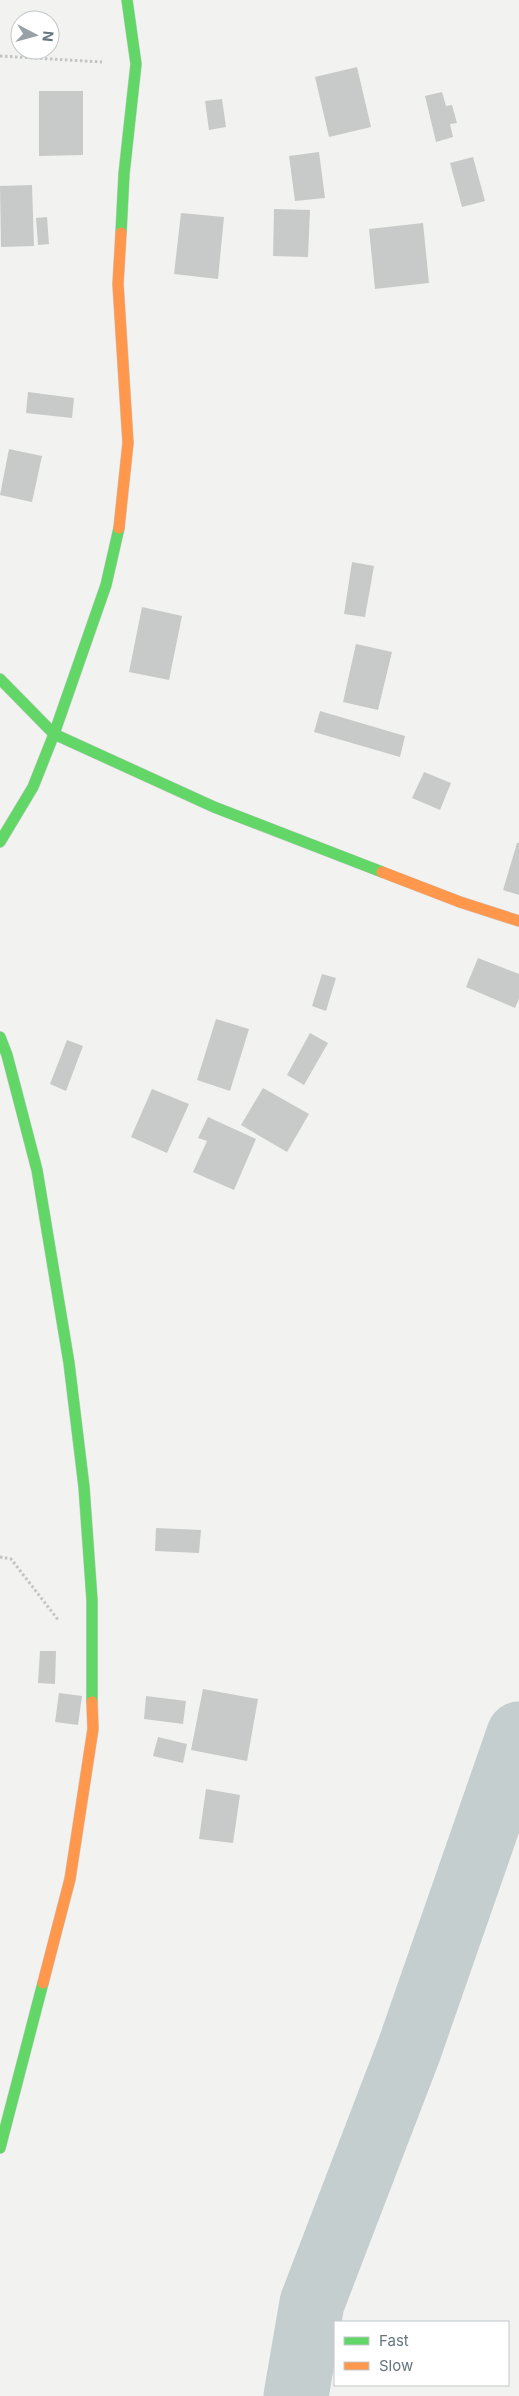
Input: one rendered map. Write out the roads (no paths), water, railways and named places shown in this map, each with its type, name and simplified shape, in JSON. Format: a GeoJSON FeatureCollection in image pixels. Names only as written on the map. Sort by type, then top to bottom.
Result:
{"type":"FeatureCollection","features":[{"type":"Feature","properties":{"kind":"street"},"geometry":{"type":"LineString","coordinates":[[0,842],[34,787],[54,734],[106,585],[122,516],[128,443],[118,284],[124,174],[136,64],[127,0]]}},
{"type":"Feature","properties":{"kind":"street"},"geometry":{"type":"LineString","coordinates":[[0,679],[54,734],[214,807],[460,902],[519,921]]}},
{"type":"Feature","properties":{"kind":"street"},"geometry":{"type":"LineString","coordinates":[[0,1037],[7,1055],[37,1170],[69,1363],[88,1534],[92,1600],[91,1662],[94,1729],[70,1879],[0,2148]]}},
{"type":"Feature","properties":{"kind":"waterway"},"geometry":{"type":"LineString","coordinates":[[296,2396],[312,2303],[409,2050],[519,1734]]}}]}
